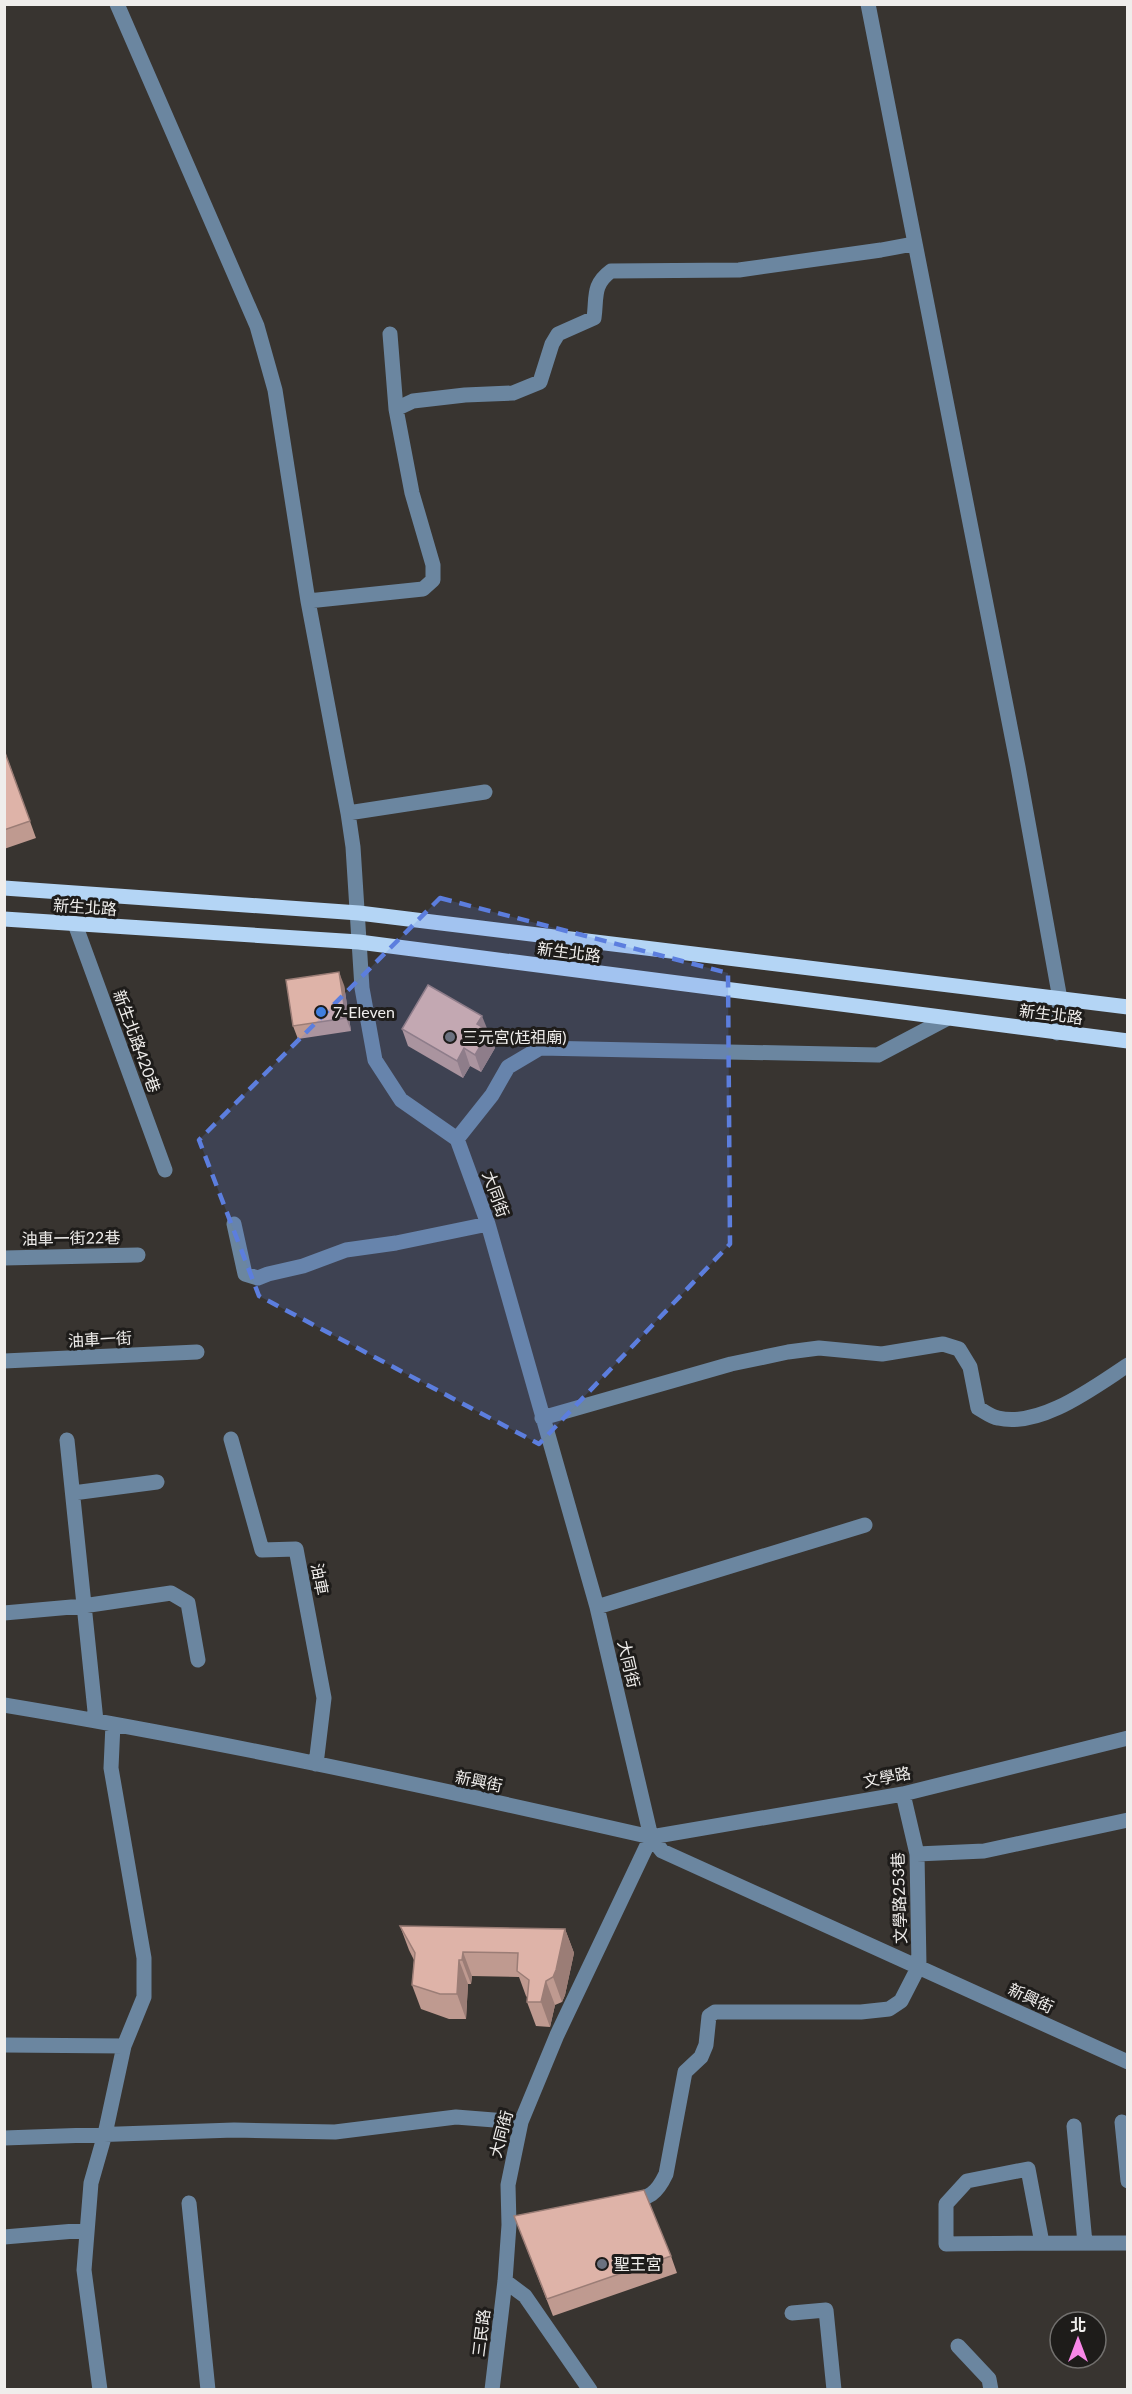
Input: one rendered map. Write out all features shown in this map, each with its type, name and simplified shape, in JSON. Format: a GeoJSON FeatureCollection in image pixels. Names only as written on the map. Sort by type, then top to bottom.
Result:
{"type":"FeatureCollection","features":[{"type":"Feature","properties":{"kind":"main road","name":"新生北路"},"geometry":{"type":"LineString","coordinates":[[4,888],[358,913],[1128,1007]]}},
{"type":"Feature","properties":{"kind":"main road","name":"新生北路"},"geometry":{"type":"LineString","coordinates":[[4,919],[359,942],[1128,1041]]}},
{"type":"Feature","properties":{"kind":"street"},"geometry":{"type":"LineString","coordinates":[[117,4],[257,326],[275,390],[308,601],[348,813],[358,913],[362,988],[375,1060],[401,1100],[457,1139],[492,1095],[508,1066],[540,1048],[878,1055],[946,1019]]}},
{"type":"Feature","properties":{"kind":"street"},"geometry":{"type":"LineString","coordinates":[[868,4],[1018,767],[1060,999],[1058,1033]]}},
{"type":"Feature","properties":{"kind":"street"},"geometry":{"type":"LineString","coordinates":[[396,409],[413,401],[465,395],[513,393],[540,382],[552,344],[558,334],[594,318],[596,291],[601,278],[611,271],[739,270],[914,244]]}},
{"type":"Feature","properties":{"kind":"street"},"geometry":{"type":"LineString","coordinates":[[308,601],[423,590],[433,580],[433,565],[412,493],[396,409],[390,334]]}},
{"type":"Feature","properties":{"kind":"street"},"geometry":{"type":"LineString","coordinates":[[348,813],[485,792]]}},
{"type":"Feature","properties":{"kind":"street","name":"新生北路420巷"},"geometry":{"type":"LineString","coordinates":[[75,924],[165,1170]]}},
{"type":"Feature","properties":{"kind":"street","name":"大同街"},"geometry":{"type":"LineString","coordinates":[[457,1139],[488,1224],[597,1607],[651,1836],[557,2035],[521,2122],[508,2185],[514,2224],[505,2281]]}},
{"type":"Feature","properties":{"kind":"street"},"geometry":{"type":"LineString","coordinates":[[234,1224],[245,1274],[258,1278],[303,1266],[346,1250],[396,1243],[488,1224]]}},
{"type":"Feature","properties":{"kind":"street","name":"油車一街22巷"},"geometry":{"type":"LineString","coordinates":[[4,1258],[138,1255]]}},
{"type":"Feature","properties":{"kind":"street"},"geometry":{"type":"LineString","coordinates":[[542,1418],[731,1364],[819,1348],[882,1354],[943,1344],[959,1349],[970,1367],[978,1408],[997,1418],[1018,1419],[1057,1408],[1087,1394],[1128,1365]]}},
{"type":"Feature","properties":{"kind":"street","name":"油車一街"},"geometry":{"type":"LineString","coordinates":[[4,1361],[197,1353]]}},
{"type":"Feature","properties":{"kind":"street","name":"油車"},"geometry":{"type":"LineString","coordinates":[[231,1438],[262,1550],[296,1549],[324,1698],[316,1764]]}},
{"type":"Feature","properties":{"kind":"street"},"geometry":{"type":"LineString","coordinates":[[67,1440],[96,1721]]}},
{"type":"Feature","properties":{"kind":"street"},"geometry":{"type":"LineString","coordinates":[[73,1493],[157,1482]]}},
{"type":"Feature","properties":{"kind":"street"},"geometry":{"type":"LineString","coordinates":[[597,1607],[865,1525]]}},
{"type":"Feature","properties":{"kind":"street"},"geometry":{"type":"LineString","coordinates":[[4,1613],[83,1606],[171,1593],[188,1603],[198,1660]]}},
{"type":"Feature","properties":{"kind":"street","name":"新興街"},"geometry":{"type":"LineString","coordinates":[[4,1705],[316,1764],[651,1836],[662,1851],[1128,2062]]}},
{"type":"Feature","properties":{"kind":"street"},"geometry":{"type":"LineString","coordinates":[[100,2390],[84,2270],[91,2184],[105,2134],[124,2046],[144,1997],[144,1958],[111,1768],[113,1724]]}},
{"type":"Feature","properties":{"kind":"street","name":"文學路"},"geometry":{"type":"LineString","coordinates":[[651,1836],[903,1794],[1128,1738]]}},
{"type":"Feature","properties":{"kind":"street","name":"文學路253巷"},"geometry":{"type":"LineString","coordinates":[[903,1794],[917,1854],[919,1966]]}},
{"type":"Feature","properties":{"kind":"street"},"geometry":{"type":"LineString","coordinates":[[917,1854],[984,1851],[1128,1820]]}},
{"type":"Feature","properties":{"kind":"street"},"geometry":{"type":"LineString","coordinates":[[612,2205],[647,2198],[659,2188],[666,2174],[685,2072],[701,2057],[706,2045],[710,2016],[715,2012],[861,2012],[889,2009],[901,2001],[919,1966]]}},
{"type":"Feature","properties":{"kind":"street"},"geometry":{"type":"LineString","coordinates":[[4,2046],[124,2046]]}},
{"type":"Feature","properties":{"kind":"street"},"geometry":{"type":"LineString","coordinates":[[4,2138],[234,2130],[335,2132],[456,2116],[521,2122]]}},
{"type":"Feature","properties":{"kind":"street"},"geometry":{"type":"LineString","coordinates":[[1122,2122],[1128,2181]]}},
{"type":"Feature","properties":{"kind":"street"},"geometry":{"type":"LineString","coordinates":[[1074,2126],[1085,2243]]}},
{"type":"Feature","properties":{"kind":"street"},"geometry":{"type":"LineString","coordinates":[[1042,2243],[1028,2169],[967,2181],[946,2204],[946,2244],[1085,2243],[1128,2242]]}},
{"type":"Feature","properties":{"kind":"street"},"geometry":{"type":"LineString","coordinates":[[189,2203],[208,2390]]}},
{"type":"Feature","properties":{"kind":"street"},"geometry":{"type":"LineString","coordinates":[[4,2237],[87,2230]]}},
{"type":"Feature","properties":{"kind":"street"},"geometry":{"type":"LineString","coordinates":[[505,2281],[525,2296],[590,2390]]}},
{"type":"Feature","properties":{"kind":"street","name":"三民路"},"geometry":{"type":"LineString","coordinates":[[492,2390],[505,2281]]}},
{"type":"Feature","properties":{"kind":"street"},"geometry":{"type":"LineString","coordinates":[[792,2313],[826,2310],[834,2390]]}},
{"type":"Feature","properties":{"kind":"street"},"geometry":{"type":"LineString","coordinates":[[958,2346],[989,2379],[991,2390]]}},
{"type":"Feature","properties":{"kind":"highlighted area"},"geometry":{"type":"Polygon","coordinates":[[[440,898],[728,973],[730,1244],[539,1444],[259,1296],[199,1140],[440,898]]]}},
{"type":"Feature","properties":{"kind":"building"},"geometry":{"type":"Polygon","coordinates":[[[4,750],[30,821],[4,830],[4,750]]]}},
{"type":"Feature","properties":{"kind":"building","name":"7-Eleven"},"geometry":{"type":"Polygon","coordinates":[[[339,972],[346,1018],[293,1026],[286,980],[339,972]]]}},
{"type":"Feature","properties":{"kind":"building","name":"三元宮(尪祖廟)"},"geometry":{"type":"Polygon","coordinates":[[[428,985],[482,1016],[477,1024],[489,1031],[475,1055],[464,1048],[457,1061],[402,1029],[428,985]]]}},
{"type":"Feature","properties":{"kind":"building"},"geometry":{"type":"Polygon","coordinates":[[[400,1926],[565,1929],[556,1970],[553,1977],[546,1981],[541,2002],[527,2002],[529,1980],[517,1971],[518,1953],[463,1952],[462,1960],[459,1960],[457,1994],[440,1994],[412,1985],[415,1953],[400,1926]]]}},
{"type":"Feature","properties":{"kind":"building","name":"聖王宮"},"geometry":{"type":"Polygon","coordinates":[[[644,2190],[671,2256],[547,2299],[514,2216],[644,2190]]]}},
{"type":"Feature","properties":{"kind":"place","name":"7-Eleven"},"geometry":{"type":"Point","coordinates":[321,1012]}},
{"type":"Feature","properties":{"kind":"place","name":"三元宮(尪祖廟)"},"geometry":{"type":"Point","coordinates":[450,1037]}},
{"type":"Feature","properties":{"kind":"place","name":"聖王宮"},"geometry":{"type":"Point","coordinates":[602,2264]}}]}
